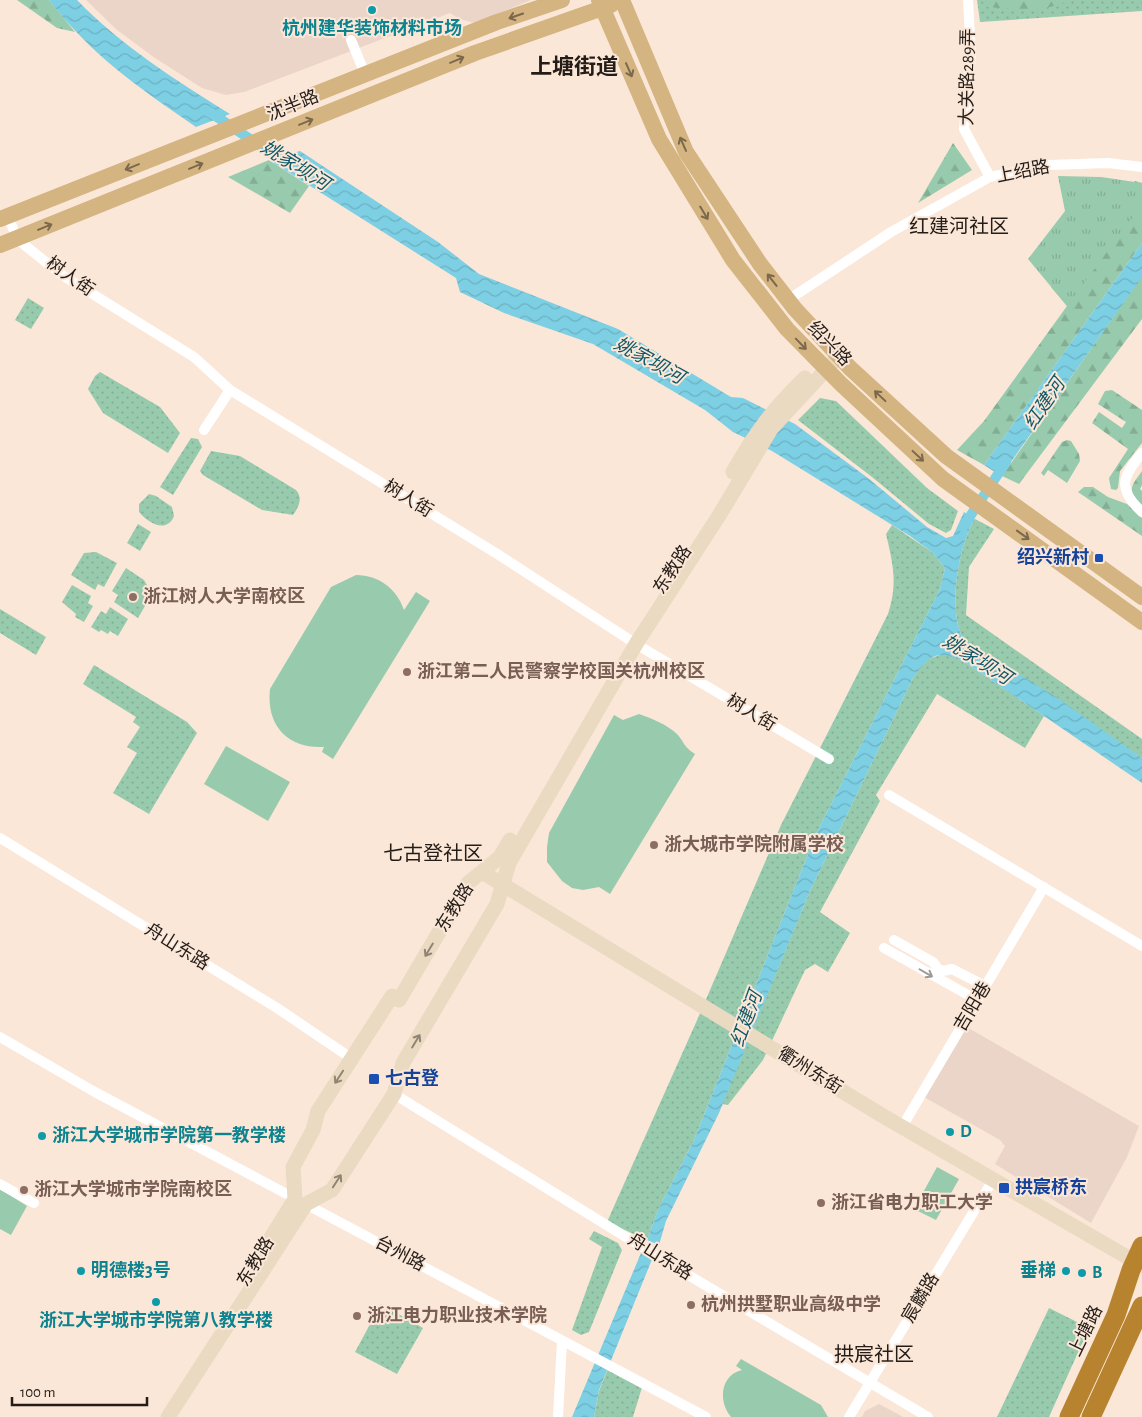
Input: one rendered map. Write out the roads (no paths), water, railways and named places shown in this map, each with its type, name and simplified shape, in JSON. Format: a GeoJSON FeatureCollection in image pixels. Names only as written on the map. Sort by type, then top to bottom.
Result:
{"type":"FeatureCollection","features":[{"type":"Feature","properties":{"kind":"highway"},"geometry":{"type":"LineString","coordinates":[[1068,1417],[1116,1314],[1131,1270],[1142,1246]]}},
{"type":"Feature","properties":{"kind":"highway"},"geometry":{"type":"LineString","coordinates":[[1077,1417],[1142,1267]]}},
{"type":"Feature","properties":{"kind":"highway"},"geometry":{"type":"LineString","coordinates":[[1091,1417],[1142,1306]]}},
{"type":"Feature","properties":{"kind":"highway"},"geometry":{"type":"LineString","coordinates":[[1103,1417],[1142,1335]]}},
{"type":"Feature","properties":{"kind":"main road","name":"沈半路"},"geometry":{"type":"LineString","coordinates":[[4,217],[497,22],[562,0]]}},
{"type":"Feature","properties":{"kind":"main road","name":"沈半路"},"geometry":{"type":"LineString","coordinates":[[0,246],[475,52],[601,5],[623,0]]}},
{"type":"Feature","properties":{"kind":"main road","name":"绍兴路"},"geometry":{"type":"LineString","coordinates":[[623,0],[686,152],[760,264],[788,300],[839,356],[946,456],[1142,597]]}},
{"type":"Feature","properties":{"kind":"main road","name":"绍兴路"},"geometry":{"type":"LineString","coordinates":[[601,5],[659,139],[728,253],[787,329],[825,368],[944,479],[1142,622]]}},
{"type":"Feature","properties":{"kind":"main road","name":"上塘路"},"geometry":{"type":"LineString","coordinates":[[1068,1417],[1142,1267]]}},
{"type":"Feature","properties":{"kind":"main road"},"geometry":{"type":"LineString","coordinates":[[1099,1417],[1142,1324]]}},
{"type":"Feature","properties":{"kind":"street","name":"大关路289弄"},"geometry":{"type":"LineString","coordinates":[[968,0],[971,54],[964,129],[990,177]]}},
{"type":"Feature","properties":{"kind":"street"},"geometry":{"type":"LineString","coordinates":[[351,40],[365,74]]}},
{"type":"Feature","properties":{"kind":"street","name":"上绍路"},"geometry":{"type":"LineString","coordinates":[[788,300],[891,232],[990,177],[1049,165],[1108,163],[1142,167]]}},
{"type":"Feature","properties":{"kind":"street","name":"树人街"},"geometry":{"type":"LineString","coordinates":[[4,217],[17,238],[62,275],[194,357],[230,390],[499,555],[632,642],[829,759]]}},
{"type":"Feature","properties":{"kind":"street","name":"东教路"},"geometry":{"type":"LineString","coordinates":[[168,1417],[300,1201],[293,1167],[313,1130],[318,1111],[351,1058],[392,996],[399,1000],[468,883],[500,857],[632,642],[720,514],[739,471],[770,429],[811,380],[839,356]]}},
{"type":"Feature","properties":{"kind":"street"},"geometry":{"type":"LineString","coordinates":[[204,430],[230,390]]}},
{"type":"Feature","properties":{"kind":"street"},"geometry":{"type":"LineString","coordinates":[[1142,453],[1128,470],[1124,486],[1128,499],[1142,512]]}},
{"type":"Feature","properties":{"kind":"street","name":"东教路"},"geometry":{"type":"LineString","coordinates":[[161,1417],[300,1201],[332,1190],[394,1094],[403,1063],[498,904],[509,863],[632,642]]}},
{"type":"Feature","properties":{"kind":"street"},"geometry":{"type":"LineString","coordinates":[[889,795],[1142,946]]}},
{"type":"Feature","properties":{"kind":"street","name":"舟山东路"},"geometry":{"type":"LineString","coordinates":[[0,838],[277,1008],[351,1058]]}},
{"type":"Feature","properties":{"kind":"street","name":"衢州东街"},"geometry":{"type":"LineString","coordinates":[[482,872],[902,1127],[1142,1267]]}},
{"type":"Feature","properties":{"kind":"street","name":"吉阳巷"},"geometry":{"type":"LineString","coordinates":[[902,1127],[1044,887]]}},
{"type":"Feature","properties":{"kind":"street"},"geometry":{"type":"LineString","coordinates":[[894,940],[933,962],[938,969],[943,971],[952,969],[986,986]]}},
{"type":"Feature","properties":{"kind":"street"},"geometry":{"type":"LineString","coordinates":[[884,948],[977,1000]]}},
{"type":"Feature","properties":{"kind":"street","name":"台州路"},"geometry":{"type":"LineString","coordinates":[[0,1037],[93,1091],[706,1417]]}},
{"type":"Feature","properties":{"kind":"street","name":"舟山东路"},"geometry":{"type":"LineString","coordinates":[[394,1094],[673,1266],[928,1417]]}},
{"type":"Feature","properties":{"kind":"street","name":"宸麟路"},"geometry":{"type":"LineString","coordinates":[[849,1417],[993,1180]]}},
{"type":"Feature","properties":{"kind":"street"},"geometry":{"type":"LineString","coordinates":[[0,1184],[34,1203]]}},
{"type":"Feature","properties":{"kind":"street"},"geometry":{"type":"LineString","coordinates":[[558,1417],[562,1341]]}},
{"type":"Feature","properties":{"kind":"water"},"geometry":{"type":"Polygon","coordinates":[[[49,0],[77,0],[112,33],[169,75],[230,114],[196,127],[117,70],[82,38],[49,0]]]}},
{"type":"Feature","properties":{"kind":"water"},"geometry":{"type":"Polygon","coordinates":[[[300,151],[438,242],[479,274],[618,329],[731,397],[743,398],[795,424],[868,478],[927,527],[946,538],[953,536],[964,512],[975,519],[964,545],[957,579],[956,613],[964,640],[1059,699],[1142,758],[1142,783],[966,663],[942,655],[936,656],[925,663],[913,678],[810,891],[719,1113],[666,1221],[659,1245],[647,1240],[658,1210],[694,1140],[816,834],[940,589],[945,568],[932,552],[910,536],[772,451],[733,432],[705,410],[593,344],[504,313],[460,292],[456,278],[269,160],[300,151]]]}},
{"type":"Feature","properties":{"kind":"water"},"geometry":{"type":"Polygon","coordinates":[[[1142,243],[1142,277],[1001,476],[984,465],[1142,243]]]}},
{"type":"Feature","properties":{"kind":"water"},"geometry":{"type":"Polygon","coordinates":[[[641,1253],[653,1257],[599,1390],[594,1417],[572,1417],[641,1253]]]}},
{"type":"Feature","properties":{"kind":"waterway","name":"姚家坝河"},"geometry":{"type":"LineString","coordinates":[[208,111],[289,165]]}},
{"type":"Feature","properties":{"kind":"waterway","name":"红建河"},"geometry":{"type":"LineString","coordinates":[[963,527],[1006,462]]}},
{"type":"Feature","properties":{"kind":"place","name":"杭州建华装饰材料市场"},"geometry":{"type":"Point","coordinates":[372,10]}},
{"type":"Feature","properties":{"kind":"place","name":"绍兴新村"},"geometry":{"type":"Point","coordinates":[1099,558]}},
{"type":"Feature","properties":{"kind":"place","name":"浙江树人大学南校区"},"geometry":{"type":"Point","coordinates":[133,597]}},
{"type":"Feature","properties":{"kind":"place","name":"浙江第二人民警察学校国关杭州校区"},"geometry":{"type":"Point","coordinates":[407,672]}},
{"type":"Feature","properties":{"kind":"place","name":"浙大城市学院附属学校"},"geometry":{"type":"Point","coordinates":[654,845]}},
{"type":"Feature","properties":{"kind":"place","name":"七古登"},"geometry":{"type":"Point","coordinates":[374,1079]}},
{"type":"Feature","properties":{"kind":"place","name":"D"},"geometry":{"type":"Point","coordinates":[950,1132]}},
{"type":"Feature","properties":{"kind":"place","name":"浙江大学城市学院第一教学楼"},"geometry":{"type":"Point","coordinates":[42,1136]}},
{"type":"Feature","properties":{"kind":"place","name":"拱宸桥东"},"geometry":{"type":"Point","coordinates":[1004,1188]}},
{"type":"Feature","properties":{"kind":"place","name":"浙江大学城市学院南校区"},"geometry":{"type":"Point","coordinates":[24,1190]}},
{"type":"Feature","properties":{"kind":"place","name":"浙江省电力职工大学"},"geometry":{"type":"Point","coordinates":[821,1203]}},
{"type":"Feature","properties":{"kind":"place","name":"明德楼3号"},"geometry":{"type":"Point","coordinates":[81,1271]}},
{"type":"Feature","properties":{"kind":"place","name":"垂梯"},"geometry":{"type":"Point","coordinates":[1066,1271]}},
{"type":"Feature","properties":{"kind":"place","name":"B"},"geometry":{"type":"Point","coordinates":[1082,1273]}},
{"type":"Feature","properties":{"kind":"place","name":"浙江大学城市学院第八教学楼"},"geometry":{"type":"Point","coordinates":[156,1302]}},
{"type":"Feature","properties":{"kind":"place","name":"杭州拱墅职业高级中学"},"geometry":{"type":"Point","coordinates":[691,1305]}},
{"type":"Feature","properties":{"kind":"place","name":"浙江电力职业技术学院"},"geometry":{"type":"Point","coordinates":[357,1316]}},
{"type":"Feature","properties":{"kind":"district","name":"上塘街道"},"geometry":{"type":"Point","coordinates":[574,67]}},
{"type":"Feature","properties":{"kind":"district","name":"红建河社区"},"geometry":{"type":"Point","coordinates":[959,227]}},
{"type":"Feature","properties":{"kind":"district","name":"七古登社区"},"geometry":{"type":"Point","coordinates":[433,854]}},
{"type":"Feature","properties":{"kind":"district","name":"拱宸社区"},"geometry":{"type":"Point","coordinates":[874,1355]}}]}
